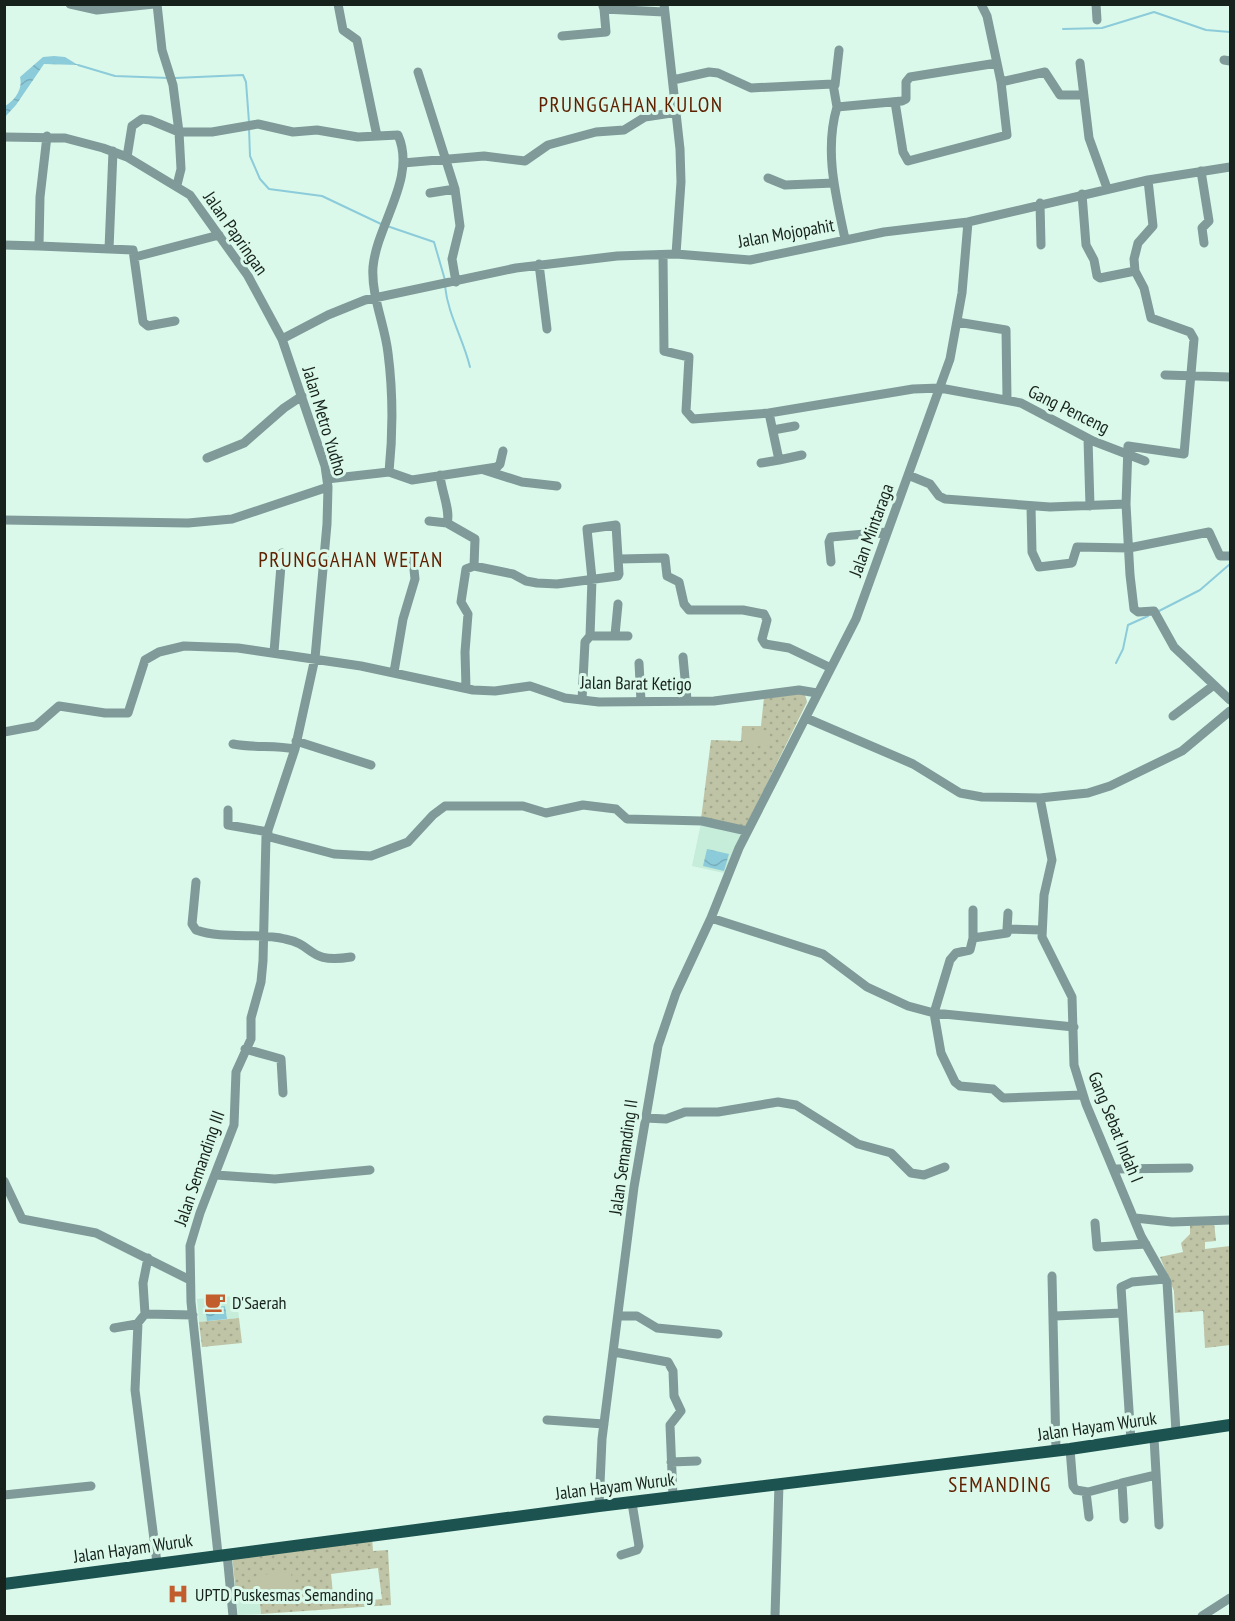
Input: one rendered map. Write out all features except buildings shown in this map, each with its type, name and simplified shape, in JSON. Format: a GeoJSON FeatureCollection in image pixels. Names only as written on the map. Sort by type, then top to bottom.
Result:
{"type":"FeatureCollection","features":[{"type":"Feature","properties":{"kind":"main road","name":"Jalan Hayam Wuruk"},"geometry":{"type":"LineString","coordinates":[[4,1584],[599,1506],[1070,1449],[1230,1425]]}},
{"type":"Feature","properties":{"kind":"street"},"geometry":{"type":"LineString","coordinates":[[70,4],[85,10],[156,4],[162,50],[173,85],[179,132],[181,169],[177,185]]}},
{"type":"Feature","properties":{"kind":"street"},"geometry":{"type":"LineString","coordinates":[[338,4],[344,30],[358,45],[377,136]]}},
{"type":"Feature","properties":{"kind":"street"},"geometry":{"type":"LineString","coordinates":[[895,102],[906,159],[910,160],[1007,135],[1002,82],[988,17],[981,4]]}},
{"type":"Feature","properties":{"kind":"street"},"geometry":{"type":"LineString","coordinates":[[1096,4],[1097,20]]}},
{"type":"Feature","properties":{"kind":"street"},"geometry":{"type":"LineString","coordinates":[[562,36],[606,32],[603,7],[664,8],[678,112],[681,182],[676,254]]}},
{"type":"Feature","properties":{"kind":"street"},"geometry":{"type":"LineString","coordinates":[[839,50],[835,85],[837,107],[831,147],[834,183],[845,240]]}},
{"type":"Feature","properties":{"kind":"street"},"geometry":{"type":"LineString","coordinates":[[837,107],[906,99],[906,82],[910,77],[997,63]]}},
{"type":"Feature","properties":{"kind":"street"},"geometry":{"type":"LineString","coordinates":[[1080,63],[1092,149],[1107,188]]}},
{"type":"Feature","properties":{"kind":"street"},"geometry":{"type":"LineString","coordinates":[[418,72],[455,189],[460,226],[452,260],[456,282]]}},
{"type":"Feature","properties":{"kind":"street"},"geometry":{"type":"LineString","coordinates":[[674,80],[709,72],[718,73],[752,88],[829,83],[835,85]]}},
{"type":"Feature","properties":{"kind":"street"},"geometry":{"type":"LineString","coordinates":[[1002,82],[1046,72],[1060,95],[1083,95]]}},
{"type":"Feature","properties":{"kind":"street"},"geometry":{"type":"LineString","coordinates":[[403,163],[484,156],[525,161],[548,145],[596,132],[627,129],[645,117],[678,112]]}},
{"type":"Feature","properties":{"kind":"street"},"geometry":{"type":"LineString","coordinates":[[127,157],[129,135],[137,121],[150,120],[179,132],[212,132],[258,124],[293,132],[317,130],[336,135],[398,135],[403,163],[402,174],[381,230],[374,265],[377,297],[388,354],[393,446],[389,472]]}},
{"type":"Feature","properties":{"kind":"street"},"geometry":{"type":"LineString","coordinates":[[39,246],[40,197],[47,136]]}},
{"type":"Feature","properties":{"kind":"street","name":"Jalan Papringan"},"geometry":{"type":"LineString","coordinates":[[4,137],[47,136],[76,140],[127,157],[177,185],[194,199],[248,276],[282,339]]}},
{"type":"Feature","properties":{"kind":"street"},"geometry":{"type":"LineString","coordinates":[[109,249],[113,151]]}},
{"type":"Feature","properties":{"kind":"street","name":"Jalan Mojopahit"},"geometry":{"type":"LineString","coordinates":[[282,339],[328,315],[377,297],[539,264],[617,256],[676,254],[742,261],[845,240],[968,222],[1107,188],[1230,167]]}},
{"type":"Feature","properties":{"kind":"street"},"geometry":{"type":"LineString","coordinates":[[1201,171],[1209,221],[1202,228],[1204,243]]}},
{"type":"Feature","properties":{"kind":"street"},"geometry":{"type":"LineString","coordinates":[[768,178],[785,185],[834,183]]}},
{"type":"Feature","properties":{"kind":"street"},"geometry":{"type":"LineString","coordinates":[[1148,180],[1153,226],[1138,243],[1134,271],[1144,288],[1151,318],[1186,330],[1193,336],[1184,454],[1128,446],[1126,504],[1134,609],[1138,612],[1156,614],[1174,647],[1230,700]]}},
{"type":"Feature","properties":{"kind":"street"},"geometry":{"type":"LineString","coordinates":[[430,193],[455,189]]}},
{"type":"Feature","properties":{"kind":"street"},"geometry":{"type":"LineString","coordinates":[[1082,194],[1086,245],[1094,260],[1097,276],[1134,271]]}},
{"type":"Feature","properties":{"kind":"street"},"geometry":{"type":"LineString","coordinates":[[1040,204],[1041,245]]}},
{"type":"Feature","properties":{"kind":"street","name":"Jalan Mintaraga"},"geometry":{"type":"LineString","coordinates":[[747,831],[856,619],[940,388],[950,359],[957,322],[968,222]]}},
{"type":"Feature","properties":{"kind":"street"},"geometry":{"type":"LineString","coordinates":[[135,257],[219,235]]}},
{"type":"Feature","properties":{"kind":"street"},"geometry":{"type":"LineString","coordinates":[[4,246],[132,250],[135,257],[144,325],[175,321]]}},
{"type":"Feature","properties":{"kind":"street","name":"Gang Penceng"},"geometry":{"type":"LineString","coordinates":[[663,255],[664,351],[689,357],[686,386],[688,415],[693,419],[769,412],[902,391],[940,388],[1007,399],[1033,408],[1088,439],[1145,461]]}},
{"type":"Feature","properties":{"kind":"street"},"geometry":{"type":"LineString","coordinates":[[539,264],[547,329]]}},
{"type":"Feature","properties":{"kind":"street"},"geometry":{"type":"LineString","coordinates":[[957,322],[1006,330],[1007,399]]}},
{"type":"Feature","properties":{"kind":"street","name":"Jalan Metro Yudho"},"geometry":{"type":"LineString","coordinates":[[282,339],[328,483],[326,554],[315,658]]}},
{"type":"Feature","properties":{"kind":"street"},"geometry":{"type":"LineString","coordinates":[[1166,375],[1230,377]]}},
{"type":"Feature","properties":{"kind":"street"},"geometry":{"type":"LineString","coordinates":[[207,458],[244,443],[284,408],[302,396]]}},
{"type":"Feature","properties":{"kind":"street"},"geometry":{"type":"LineString","coordinates":[[769,412],[779,460]]}},
{"type":"Feature","properties":{"kind":"street"},"geometry":{"type":"LineString","coordinates":[[773,430],[795,426]]}},
{"type":"Feature","properties":{"kind":"street"},"geometry":{"type":"LineString","coordinates":[[1088,439],[1090,506]]}},
{"type":"Feature","properties":{"kind":"street"},"geometry":{"type":"LineString","coordinates":[[4,520],[188,523],[232,519],[328,483],[389,472],[412,480],[499,465],[503,451]]}},
{"type":"Feature","properties":{"kind":"street"},"geometry":{"type":"LineString","coordinates":[[761,463],[802,455]]}},
{"type":"Feature","properties":{"kind":"street"},"geometry":{"type":"LineString","coordinates":[[481,469],[522,482],[557,486]]}},
{"type":"Feature","properties":{"kind":"street"},"geometry":{"type":"LineString","coordinates":[[908,475],[930,484],[942,498],[1031,506],[1126,504]]}},
{"type":"Feature","properties":{"kind":"street"},"geometry":{"type":"LineString","coordinates":[[440,476],[443,500],[449,513],[447,523]]}},
{"type":"Feature","properties":{"kind":"street"},"geometry":{"type":"LineString","coordinates":[[1031,506],[1032,552],[1039,567],[1072,563],[1077,547],[1129,548],[1209,532],[1220,556],[1229,556]]}},
{"type":"Feature","properties":{"kind":"street"},"geometry":{"type":"LineString","coordinates":[[429,521],[447,523],[475,539],[474,566]]}},
{"type":"Feature","properties":{"kind":"street"},"geometry":{"type":"LineString","coordinates":[[466,688],[465,652],[468,614],[461,602],[466,569],[474,566],[513,574],[526,581],[557,584],[592,579],[618,576],[620,559],[617,526],[587,528],[592,579],[590,636],[584,645],[582,700]]}},
{"type":"Feature","properties":{"kind":"street"},"geometry":{"type":"LineString","coordinates":[[831,562],[829,542],[831,537],[887,532]]}},
{"type":"Feature","properties":{"kind":"street"},"geometry":{"type":"LineString","coordinates":[[274,652],[282,553]]}},
{"type":"Feature","properties":{"kind":"street"},"geometry":{"type":"LineString","coordinates":[[620,559],[664,558],[667,576],[679,582],[688,609],[743,610],[764,614],[767,620],[762,638],[765,644],[789,648],[831,668]]}},
{"type":"Feature","properties":{"kind":"street"},"geometry":{"type":"LineString","coordinates":[[394,672],[403,619],[415,579],[413,560]]}},
{"type":"Feature","properties":{"kind":"street"},"geometry":{"type":"LineString","coordinates":[[615,635],[618,604]]}},
{"type":"Feature","properties":{"kind":"street"},"geometry":{"type":"LineString","coordinates":[[590,636],[628,636]]}},
{"type":"Feature","properties":{"kind":"street","name":"Jalan Barat Ketigo"},"geometry":{"type":"LineString","coordinates":[[4,732],[36,726],[59,706],[112,714],[128,713],[143,662],[165,650],[197,645],[315,658],[466,688],[491,691],[530,686],[582,700],[719,701],[799,690],[818,693]]}},
{"type":"Feature","properties":{"kind":"street"},"geometry":{"type":"LineString","coordinates":[[683,657],[687,700]]}},
{"type":"Feature","properties":{"kind":"street","name":"Jalan Semanding III"},"geometry":{"type":"LineString","coordinates":[[233,1617],[222,1554],[193,1315],[190,1246],[194,1229],[234,1125],[236,1072],[251,1039],[251,1018],[261,982],[267,834],[296,745],[315,658]]}},
{"type":"Feature","properties":{"kind":"street"},"geometry":{"type":"LineString","coordinates":[[639,663],[641,701]]}},
{"type":"Feature","properties":{"kind":"street"},"geometry":{"type":"LineString","coordinates":[[1173,716],[1214,685]]}},
{"type":"Feature","properties":{"kind":"street"},"geometry":{"type":"LineString","coordinates":[[806,718],[913,764],[960,793],[982,797],[1040,798],[1088,793],[1110,786],[1182,751],[1230,711]]}},
{"type":"Feature","properties":{"kind":"street"},"geometry":{"type":"LineString","coordinates":[[233,744],[248,747],[296,745],[371,765]]}},
{"type":"Feature","properties":{"kind":"street","name":"Gang Sebat Indah I"},"geometry":{"type":"LineString","coordinates":[[1040,798],[1052,860],[1044,895],[1041,930],[1044,945],[1070,992],[1074,1027],[1074,1065],[1082,1095],[1146,1244],[1166,1279],[1176,1432]]}},
{"type":"Feature","properties":{"kind":"street"},"geometry":{"type":"LineString","coordinates":[[228,810],[228,825],[334,854],[371,856],[408,842],[441,808],[458,805],[523,806],[546,813],[583,805],[609,807],[616,809],[627,819],[702,821],[747,831]]}},
{"type":"Feature","properties":{"kind":"street","name":"Jalan Semanding II"},"geometry":{"type":"LineString","coordinates":[[599,1506],[604,1424],[634,1187],[654,1065],[665,1025],[689,962],[711,918],[747,831]]}},
{"type":"Feature","properties":{"kind":"street"},"geometry":{"type":"LineString","coordinates":[[196,882],[192,924],[196,930],[292,940],[323,959],[351,957]]}},
{"type":"Feature","properties":{"kind":"street"},"geometry":{"type":"LineString","coordinates":[[973,910],[970,950],[956,953],[950,960],[934,1013],[941,1053],[955,1082],[960,1086],[993,1089],[1003,1098],[1082,1095]]}},
{"type":"Feature","properties":{"kind":"street"},"geometry":{"type":"LineString","coordinates":[[972,939],[1007,933],[1008,913]]}},
{"type":"Feature","properties":{"kind":"street"},"geometry":{"type":"LineString","coordinates":[[711,918],[823,954],[867,987],[908,1006],[934,1013],[1074,1027]]}},
{"type":"Feature","properties":{"kind":"street"},"geometry":{"type":"LineString","coordinates":[[1008,929],[1041,930]]}},
{"type":"Feature","properties":{"kind":"street"},"geometry":{"type":"LineString","coordinates":[[245,1049],[281,1059],[283,1094]]}},
{"type":"Feature","properties":{"kind":"street"},"geometry":{"type":"LineString","coordinates":[[645,1118],[666,1119],[686,1112],[718,1112],[785,1102],[796,1105],[858,1144],[891,1153],[911,1173],[924,1174],[945,1167]]}},
{"type":"Feature","properties":{"kind":"street"},"geometry":{"type":"LineString","coordinates":[[1115,1169],[1189,1168]]}},
{"type":"Feature","properties":{"kind":"street"},"geometry":{"type":"LineString","coordinates":[[216,1175],[275,1179],[370,1170]]}},
{"type":"Feature","properties":{"kind":"street"},"geometry":{"type":"LineString","coordinates":[[4,1181],[22,1219],[96,1233],[190,1280]]}},
{"type":"Feature","properties":{"kind":"street"},"geometry":{"type":"LineString","coordinates":[[1135,1218],[1172,1222],[1230,1220]]}},
{"type":"Feature","properties":{"kind":"street"},"geometry":{"type":"LineString","coordinates":[[1095,1223],[1097,1247],[1146,1244]]}},
{"type":"Feature","properties":{"kind":"street"},"geometry":{"type":"LineString","coordinates":[[147,1257],[143,1283],[145,1314],[138,1323],[135,1390],[157,1563]]}},
{"type":"Feature","properties":{"kind":"street"},"geometry":{"type":"LineString","coordinates":[[1052,1276],[1055,1316],[1056,1450]]}},
{"type":"Feature","properties":{"kind":"street"},"geometry":{"type":"LineString","coordinates":[[1131,1441],[1121,1287],[1132,1282],[1166,1279]]}},
{"type":"Feature","properties":{"kind":"street"},"geometry":{"type":"LineString","coordinates":[[1055,1316],[1122,1313]]}},
{"type":"Feature","properties":{"kind":"street"},"geometry":{"type":"LineString","coordinates":[[145,1314],[193,1315]]}},
{"type":"Feature","properties":{"kind":"street"},"geometry":{"type":"LineString","coordinates":[[619,1316],[637,1316],[657,1328],[718,1334]]}},
{"type":"Feature","properties":{"kind":"street"},"geometry":{"type":"LineString","coordinates":[[114,1328],[138,1323]]}},
{"type":"Feature","properties":{"kind":"street"},"geometry":{"type":"LineString","coordinates":[[614,1352],[668,1362],[672,1366],[674,1396],[681,1411],[670,1425],[673,1497]]}},
{"type":"Feature","properties":{"kind":"street"},"geometry":{"type":"LineString","coordinates":[[547,1420],[604,1424]]}},
{"type":"Feature","properties":{"kind":"street"},"geometry":{"type":"LineString","coordinates":[[1154,1438],[1159,1524]]}},
{"type":"Feature","properties":{"kind":"street"},"geometry":{"type":"LineString","coordinates":[[1070,1449],[1073,1486],[1076,1490],[1086,1492],[1156,1475]]}},
{"type":"Feature","properties":{"kind":"street"},"geometry":{"type":"LineString","coordinates":[[671,1462],[697,1461]]}},
{"type":"Feature","properties":{"kind":"street"},"geometry":{"type":"LineString","coordinates":[[1122,1483],[1124,1519]]}},
{"type":"Feature","properties":{"kind":"street"},"geometry":{"type":"LineString","coordinates":[[775,1617],[779,1484]]}},
{"type":"Feature","properties":{"kind":"street"},"geometry":{"type":"LineString","coordinates":[[4,1495],[91,1486]]}},
{"type":"Feature","properties":{"kind":"street"},"geometry":{"type":"LineString","coordinates":[[1086,1492],[1089,1517]]}},
{"type":"Feature","properties":{"kind":"street"},"geometry":{"type":"LineString","coordinates":[[621,1556],[637,1550],[639,1546],[632,1503]]}},
{"type":"Feature","properties":{"kind":"street"},"geometry":{"type":"LineString","coordinates":[[1202,1617],[1230,1598]]}},
{"type":"Feature","properties":{"kind":"shaded area"},"geometry":{"type":"Polygon","coordinates":[[[795,692],[805,695],[807,702],[745,828],[701,819],[711,740],[741,741],[742,726],[761,726],[764,697],[795,692]]]}},
{"type":"Feature","properties":{"kind":"shaded area"},"geometry":{"type":"Polygon","coordinates":[[[745,731],[770,732],[769,746],[745,745],[745,731]]]}},
{"type":"Feature","properties":{"kind":"shaded area"},"geometry":{"type":"Polygon","coordinates":[[[701,823],[743,832],[724,873],[692,866],[701,823]]]}},
{"type":"Feature","properties":{"kind":"shaded area"},"geometry":{"type":"Polygon","coordinates":[[[1190,1221],[1214,1222],[1216,1241],[1205,1242],[1205,1249],[1230,1246],[1230,1345],[1205,1348],[1203,1311],[1175,1313],[1174,1291],[1160,1257],[1183,1252],[1181,1243],[1190,1234],[1190,1221]]]}},
{"type":"Feature","properties":{"kind":"shaded area"},"geometry":{"type":"Polygon","coordinates":[[[237,1296],[239,1318],[199,1322],[197,1299],[237,1296]]]}},
{"type":"Feature","properties":{"kind":"shaded area"},"geometry":{"type":"Polygon","coordinates":[[[239,1318],[242,1343],[202,1347],[199,1322],[239,1318]]]}},
{"type":"Feature","properties":{"kind":"shaded area"},"geometry":{"type":"Polygon","coordinates":[[[372,1538],[373,1551],[388,1550],[391,1605],[261,1614],[259,1592],[236,1594],[232,1555],[372,1538]],[[378,1568],[331,1574],[334,1604],[382,1599],[378,1568]]]}},
{"type":"Feature","properties":{"kind":"shaded area"},"geometry":{"type":"Polygon","coordinates":[[[291,1572],[293,1590],[261,1594],[259,1575],[291,1572]]]}},
{"type":"Feature","properties":{"kind":"shaded area"},"geometry":{"type":"Polygon","coordinates":[[[259,1592],[261,1614],[238,1615],[236,1594],[259,1592]]]}},
{"type":"Feature","properties":{"kind":"water"},"geometry":{"type":"Polygon","coordinates":[[[43,57],[65,57],[78,65],[44,64],[5,117],[5,106],[17,94],[20,77],[43,57]]]}},
{"type":"Feature","properties":{"kind":"water"},"geometry":{"type":"Polygon","coordinates":[[[707,849],[729,854],[724,871],[703,866],[707,849]]]}},
{"type":"Feature","properties":{"kind":"water"},"geometry":{"type":"Polygon","coordinates":[[[225,1306],[227,1319],[207,1321],[205,1308],[225,1306]]]}},
{"type":"Feature","properties":{"kind":"waterway"},"geometry":{"type":"LineString","coordinates":[[1063,29],[1102,28],[1154,12],[1206,30],[1230,32]]}},
{"type":"Feature","properties":{"kind":"waterway"},"geometry":{"type":"LineString","coordinates":[[78,65],[115,76],[169,78]]}},
{"type":"Feature","properties":{"kind":"waterway"},"geometry":{"type":"LineString","coordinates":[[175,78],[243,75],[246,82],[249,122]]}},
{"type":"Feature","properties":{"kind":"waterway"},"geometry":{"type":"LineString","coordinates":[[249,128],[250,156],[260,179],[269,189],[322,196],[381,224]]}},
{"type":"Feature","properties":{"kind":"waterway"},"geometry":{"type":"LineString","coordinates":[[387,226],[434,242],[445,280]]}},
{"type":"Feature","properties":{"kind":"waterway"},"geometry":{"type":"LineString","coordinates":[[445,286],[449,307],[470,367]]}},
{"type":"Feature","properties":{"kind":"waterway"},"geometry":{"type":"LineString","coordinates":[[1157,612],[1200,590],[1230,564]]}},
{"type":"Feature","properties":{"kind":"waterway"},"geometry":{"type":"LineString","coordinates":[[1116,663],[1123,649],[1128,625],[1148,616]]}},
{"type":"Feature","properties":{"kind":"place","name":"D'Saerah"},"geometry":{"type":"Point","coordinates":[215,1302]}},
{"type":"Feature","properties":{"kind":"place","name":"UPTD Puskesmas Semanding"},"geometry":{"type":"Point","coordinates":[178,1594]}},
{"type":"Feature","properties":{"kind":"district","name":"PRUNGGAHAN KULON"},"geometry":{"type":"Point","coordinates":[631,104]}},
{"type":"Feature","properties":{"kind":"district","name":"PRUNGGAHAN WETAN"},"geometry":{"type":"Point","coordinates":[351,559]}},
{"type":"Feature","properties":{"kind":"district","name":"SEMANDING"},"geometry":{"type":"Point","coordinates":[1000,1484]}}]}
